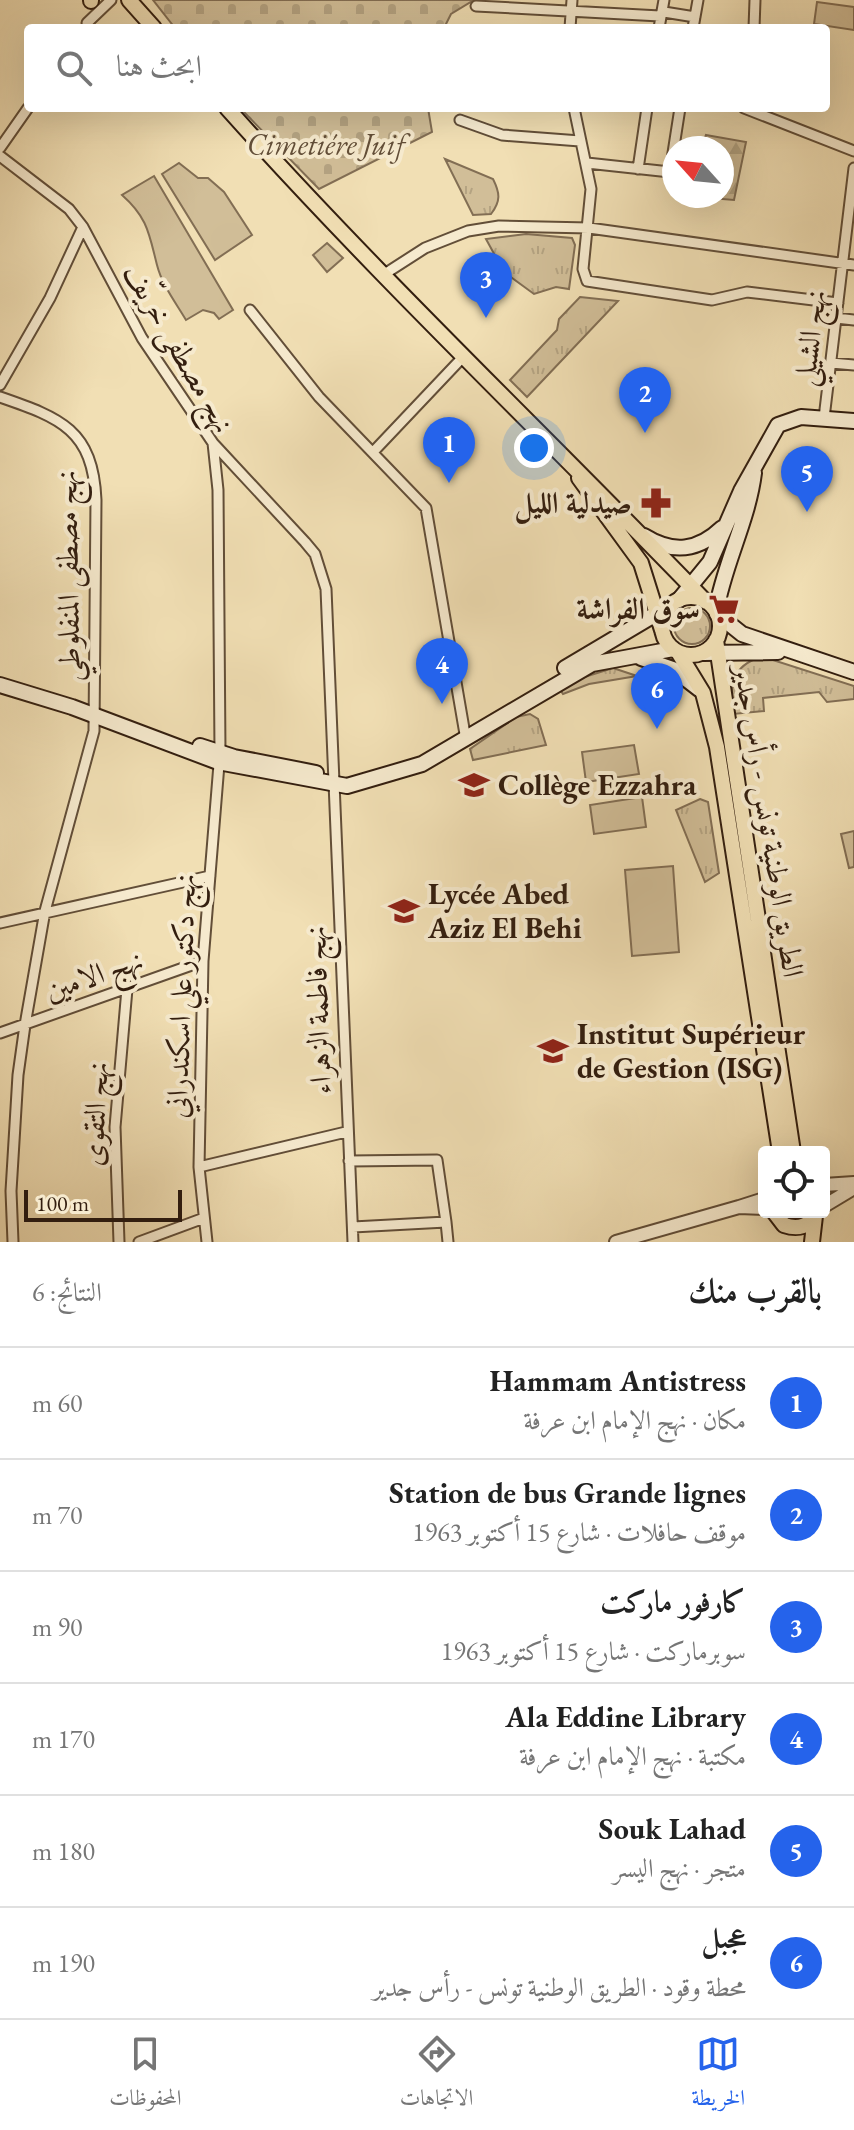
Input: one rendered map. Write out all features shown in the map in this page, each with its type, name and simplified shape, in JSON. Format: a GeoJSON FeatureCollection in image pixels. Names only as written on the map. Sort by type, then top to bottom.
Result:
{"type":"FeatureCollection","features":[{"type":"Feature","properties":{"kind":"main road"},"geometry":{"type":"LineString","coordinates":[[129,0],[150,24]]}},
{"type":"Feature","properties":{"kind":"main road"},"geometry":{"type":"LineString","coordinates":[[231,112],[383,275],[573,467],[603,493],[713,609],[742,634],[790,653],[854,672]]}},
{"type":"Feature","properties":{"kind":"main road"},"geometry":{"type":"LineString","coordinates":[[465,736],[675,603],[692,588],[710,562],[778,425],[792,418],[854,421]]}},
{"type":"Feature","properties":{"kind":"main road"},"geometry":{"type":"LineString","coordinates":[[573,467],[594,502],[641,563],[662,630],[676,651]]}},
{"type":"Feature","properties":{"kind":"main road"},"geometry":{"type":"LineString","coordinates":[[712,648],[720,627],[713,609],[751,496],[755,469]]}},
{"type":"Feature","properties":{"kind":"main road"},"geometry":{"type":"LineString","coordinates":[[640,533],[668,547],[692,548],[702,545],[728,522]]}},
{"type":"Feature","properties":{"kind":"main road"},"geometry":{"type":"LineString","coordinates":[[662,630],[664,617],[675,603],[688,598],[713,609]]}},
{"type":"Feature","properties":{"kind":"main road"},"geometry":{"type":"LineString","coordinates":[[0,685],[219,757],[334,781],[360,776],[420,756],[465,736],[580,669],[637,657],[712,648],[790,653]]}},
{"type":"Feature","properties":{"kind":"main road","name":"الطريق الوطنية تونس - رأس جدير"},"geometry":{"type":"LineString","coordinates":[[712,648],[792,1146]]}},
{"type":"Feature","properties":{"kind":"main road","name":"الطريق الوطنية تونس - رأس جدير"},"geometry":{"type":"LineString","coordinates":[[676,651],[703,693],[717,747],[779,1146]]}},
{"type":"Feature","properties":{"kind":"main road"},"geometry":{"type":"LineString","coordinates":[[637,657],[673,669],[703,693]]}},
{"type":"Feature","properties":{"kind":"main road"},"geometry":{"type":"LineString","coordinates":[[779,1218],[793,1242]]}},
{"type":"Feature","properties":{"kind":"main road"},"geometry":{"type":"LineString","coordinates":[[784,1225],[805,1226],[812,1218]]}},
{"type":"Feature","properties":{"kind":"main road"},"geometry":{"type":"LineString","coordinates":[[812,1242],[817,1218]]}},
{"type":"Feature","properties":{"kind":"street"},"geometry":{"type":"LineString","coordinates":[[85,24],[91,0]]}},
{"type":"Feature","properties":{"kind":"street"},"geometry":{"type":"LineString","coordinates":[[86,24],[111,0]]}},
{"type":"Feature","properties":{"kind":"street"},"geometry":{"type":"LineString","coordinates":[[570,24],[572,0]]}},
{"type":"Feature","properties":{"kind":"street"},"geometry":{"type":"LineString","coordinates":[[660,24],[664,0]]}},
{"type":"Feature","properties":{"kind":"street"},"geometry":{"type":"LineString","coordinates":[[694,24],[698,0]]}},
{"type":"Feature","properties":{"kind":"street"},"geometry":{"type":"LineString","coordinates":[[754,24],[755,0]]}},
{"type":"Feature","properties":{"kind":"street"},"geometry":{"type":"LineString","coordinates":[[476,6],[695,17]]}},
{"type":"Feature","properties":{"kind":"street"},"geometry":{"type":"LineString","coordinates":[[0,148],[25,112]]}},
{"type":"Feature","properties":{"kind":"street"},"geometry":{"type":"LineString","coordinates":[[575,112],[591,189],[583,274],[594,285],[712,300],[747,292],[838,303]]}},
{"type":"Feature","properties":{"kind":"street"},"geometry":{"type":"LineString","coordinates":[[638,169],[646,112]]}},
{"type":"Feature","properties":{"kind":"street"},"geometry":{"type":"LineString","coordinates":[[587,163],[670,172],[679,112]]}},
{"type":"Feature","properties":{"kind":"street"},"geometry":{"type":"LineString","coordinates":[[754,112],[854,151]]}},
{"type":"Feature","properties":{"kind":"street"},"geometry":{"type":"LineString","coordinates":[[460,120],[502,135],[580,141]]}},
{"type":"Feature","properties":{"kind":"street","name":"نهج مصطفى خريّف"},"geometry":{"type":"LineString","coordinates":[[0,156],[69,209],[83,227],[142,338],[213,443],[218,490],[219,757]]}},
{"type":"Feature","properties":{"kind":"street","name":"نهج الشيلي"},"geometry":{"type":"LineString","coordinates":[[824,418],[854,168]]}},
{"type":"Feature","properties":{"kind":"street"},"geometry":{"type":"LineString","coordinates":[[383,275],[425,248],[468,231],[499,226],[589,228],[854,265]]}},
{"type":"Feature","properties":{"kind":"street"},"geometry":{"type":"LineString","coordinates":[[0,385],[50,298],[83,227]]}},
{"type":"Feature","properties":{"kind":"street"},"geometry":{"type":"LineString","coordinates":[[250,310],[319,397],[415,493],[432,522],[465,736]]}},
{"type":"Feature","properties":{"kind":"street"},"geometry":{"type":"LineString","coordinates":[[836,318],[854,320]]}},
{"type":"Feature","properties":{"kind":"street"},"geometry":{"type":"LineString","coordinates":[[374,451],[463,357]]}},
{"type":"Feature","properties":{"kind":"street"},"geometry":{"type":"LineString","coordinates":[[831,363],[854,365]]}},
{"type":"Feature","properties":{"kind":"street","name":"نهج مصطفى المنفلوطي"},"geometry":{"type":"LineString","coordinates":[[0,397],[40,411],[64,425],[80,438],[95,470],[94,731],[45,911],[25,1025],[13,1148],[13,1242]]}},
{"type":"Feature","properties":{"kind":"street","name":"نهج فاطمة الزهراء"},"geometry":{"type":"LineString","coordinates":[[213,443],[305,542],[319,565],[326,589],[346,1132],[353,1242]]}},
{"type":"Feature","properties":{"kind":"street","name":"نهج دكتور علي اسكندراني"},"geometry":{"type":"LineString","coordinates":[[207,1242],[199,1167],[203,961],[219,757]]}},
{"type":"Feature","properties":{"kind":"street"},"geometry":{"type":"LineString","coordinates":[[0,923],[210,876]]}},
{"type":"Feature","properties":{"kind":"street","name":"نهج الامين"},"geometry":{"type":"LineString","coordinates":[[0,1033],[203,961]]}},
{"type":"Feature","properties":{"kind":"street","name":"نهج التقوى"},"geometry":{"type":"LineString","coordinates":[[119,1242],[115,1127],[127,989]]}},
{"type":"Feature","properties":{"kind":"street"},"geometry":{"type":"LineString","coordinates":[[199,1167],[346,1132]]}},
{"type":"Feature","properties":{"kind":"street"},"geometry":{"type":"LineString","coordinates":[[349,1161],[437,1160],[448,1242]]}},
{"type":"Feature","properties":{"kind":"street"},"geometry":{"type":"LineString","coordinates":[[830,1185],[854,1186]]}},
{"type":"Feature","properties":{"kind":"street"},"geometry":{"type":"LineString","coordinates":[[830,1203],[854,1186]]}},
{"type":"Feature","properties":{"kind":"street"},"geometry":{"type":"LineString","coordinates":[[616,1242],[658,1236],[758,1201]]}},
{"type":"Feature","properties":{"kind":"street"},"geometry":{"type":"LineString","coordinates":[[739,1207],[758,1208]]}},
{"type":"Feature","properties":{"kind":"street"},"geometry":{"type":"LineString","coordinates":[[139,1242],[204,1218]]}},
{"type":"Feature","properties":{"kind":"street"},"geometry":{"type":"LineString","coordinates":[[353,1227],[446,1222]]}},
{"type":"Feature","properties":{"kind":"green space"},"geometry":{"type":"Polygon","coordinates":[[[153,0],[474,0],[451,14],[446,24],[172,24],[153,0]]]}},
{"type":"Feature","properties":{"kind":"green space"},"geometry":{"type":"Polygon","coordinates":[[[817,2],[854,7],[854,30],[814,24],[817,2]]]}},
{"type":"Feature","properties":{"kind":"green space","name":"Cimetiére Juif"},"geometry":{"type":"Polygon","coordinates":[[[244,112],[429,112],[432,132],[319,189],[244,112]]]}},
{"type":"Feature","properties":{"kind":"green space"},"geometry":{"type":"Polygon","coordinates":[[[734,140],[746,142],[734,200],[734,140]]]}},
{"type":"Feature","properties":{"kind":"green space"},"geometry":{"type":"Polygon","coordinates":[[[445,159],[493,179],[498,197],[491,214],[473,215],[445,159]]]}},
{"type":"Feature","properties":{"kind":"green space"},"geometry":{"type":"Polygon","coordinates":[[[179,163],[198,178],[208,178],[224,192],[252,235],[215,260],[162,174],[179,163]]]}},
{"type":"Feature","properties":{"kind":"green space"},"geometry":{"type":"Polygon","coordinates":[[[154,176],[233,310],[219,319],[214,313],[203,310],[186,320],[162,280],[142,219],[122,195],[154,176]]]}},
{"type":"Feature","properties":{"kind":"green space"},"geometry":{"type":"Polygon","coordinates":[[[526,234],[572,238],[575,245],[569,289],[556,287],[534,294],[504,272],[486,239],[526,234]]]}},
{"type":"Feature","properties":{"kind":"green space"},"geometry":{"type":"Polygon","coordinates":[[[327,243],[343,258],[327,272],[313,255],[327,243]]]}},
{"type":"Feature","properties":{"kind":"green space"},"geometry":{"type":"Polygon","coordinates":[[[580,297],[618,301],[527,397],[510,380],[557,330],[559,319],[580,297]]]}},
{"type":"Feature","properties":{"kind":"green space"},"geometry":{"type":"Polygon","coordinates":[[[692,608],[705,613],[710,626],[705,639],[692,644],[679,639],[674,626],[679,613],[692,608]]]}},
{"type":"Feature","properties":{"kind":"green space"},"geometry":{"type":"Polygon","coordinates":[[[755,659],[773,660],[854,686],[854,699],[827,702],[819,692],[763,698],[764,711],[733,714],[732,689],[736,675],[755,659]]]}},
{"type":"Feature","properties":{"kind":"green space"},"geometry":{"type":"Polygon","coordinates":[[[613,668],[637,676],[589,684],[563,694],[561,691],[575,680],[613,668]]]}},
{"type":"Feature","properties":{"kind":"green space"},"geometry":{"type":"Polygon","coordinates":[[[530,714],[538,719],[546,745],[473,760],[470,749],[516,717],[530,714]]]}},
{"type":"Feature","properties":{"kind":"green space"},"geometry":{"type":"Polygon","coordinates":[[[634,745],[639,774],[586,782],[582,752],[634,745]]]}},
{"type":"Feature","properties":{"kind":"green space"},"geometry":{"type":"Polygon","coordinates":[[[642,797],[646,827],[594,834],[590,805],[642,797]]]}},
{"type":"Feature","properties":{"kind":"green space"},"geometry":{"type":"Polygon","coordinates":[[[700,799],[708,802],[719,873],[705,882],[676,810],[700,799]]]}},
{"type":"Feature","properties":{"kind":"green space"},"geometry":{"type":"Polygon","coordinates":[[[854,831],[854,867],[849,868],[841,834],[854,831]]]}},
{"type":"Feature","properties":{"kind":"green space"},"geometry":{"type":"Polygon","coordinates":[[[673,866],[679,952],[632,956],[625,870],[673,866]]]}},
{"type":"Feature","properties":{"kind":"place","name":"كارفور ماركت"},"geometry":{"type":"Point","coordinates":[486,318]}},
{"type":"Feature","properties":{"kind":"place","name":"Station de bus Grande lignes"},"geometry":{"type":"Point","coordinates":[645,433]}},
{"type":"Feature","properties":{"kind":"place","name":"Hammam Antistress"},"geometry":{"type":"Point","coordinates":[449,483]}},
{"type":"Feature","properties":{"kind":"place","name":"صيدلية الليل"},"geometry":{"type":"Point","coordinates":[656,503]}},
{"type":"Feature","properties":{"kind":"place","name":"Souk Lahad"},"geometry":{"type":"Point","coordinates":[807,512]}},
{"type":"Feature","properties":{"kind":"place","name":"سوق الفراشة"},"geometry":{"type":"Point","coordinates":[724,609]}},
{"type":"Feature","properties":{"kind":"place","name":"Ala Eddine Library"},"geometry":{"type":"Point","coordinates":[442,704]}},
{"type":"Feature","properties":{"kind":"place","name":"عجبل"},"geometry":{"type":"Point","coordinates":[657,729]}},
{"type":"Feature","properties":{"kind":"place","name":"Collège Ezzahra"},"geometry":{"type":"Point","coordinates":[474,785]}},
{"type":"Feature","properties":{"kind":"place","name":"Lycée Abed Aziz El Behi"},"geometry":{"type":"Point","coordinates":[404,911]}},
{"type":"Feature","properties":{"kind":"place","name":"Institut Supérieur de Gestion (ISG)"},"geometry":{"type":"Point","coordinates":[553,1051]}}]}
